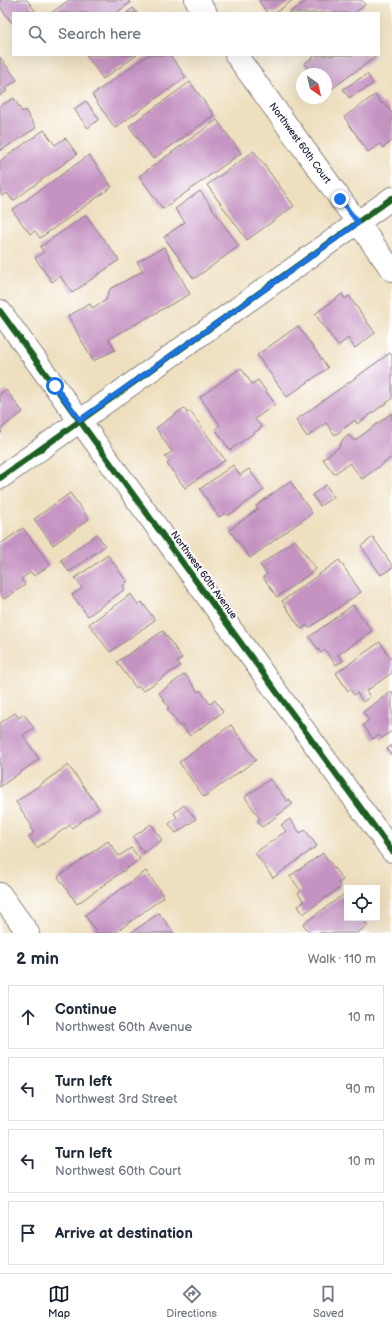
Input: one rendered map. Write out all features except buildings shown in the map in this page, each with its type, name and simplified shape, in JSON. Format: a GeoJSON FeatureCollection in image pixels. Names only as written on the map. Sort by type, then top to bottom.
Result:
{"type":"FeatureCollection","features":[{"type":"Feature","properties":{"kind":"street"},"geometry":{"type":"LineString","coordinates":[[196,0],[205,12]]}},
{"type":"Feature","properties":{"kind":"street","name":"Northwest 60th Court"},"geometry":{"type":"LineString","coordinates":[[237,56],[392,270]]}},
{"type":"Feature","properties":{"kind":"street"},"geometry":{"type":"LineString","coordinates":[[0,478],[392,198]]}},
{"type":"Feature","properties":{"kind":"street","name":"Northwest 60th Avenue"},"geometry":{"type":"LineString","coordinates":[[0,311],[392,851]]}},
{"type":"Feature","properties":{"kind":"street"},"geometry":{"type":"LineString","coordinates":[[0,894],[28,933]]}},
{"type":"Feature","properties":{"kind":"cycle path"},"geometry":{"type":"LineString","coordinates":[[0,478],[392,198]]}},
{"type":"Feature","properties":{"kind":"cycle path"},"geometry":{"type":"LineString","coordinates":[[0,311],[392,851]]}},
{"type":"Feature","properties":{"kind":"route"},"geometry":{"type":"LineString","coordinates":[[55,386],[80,420],[358,223],[340,199]]}}]}
